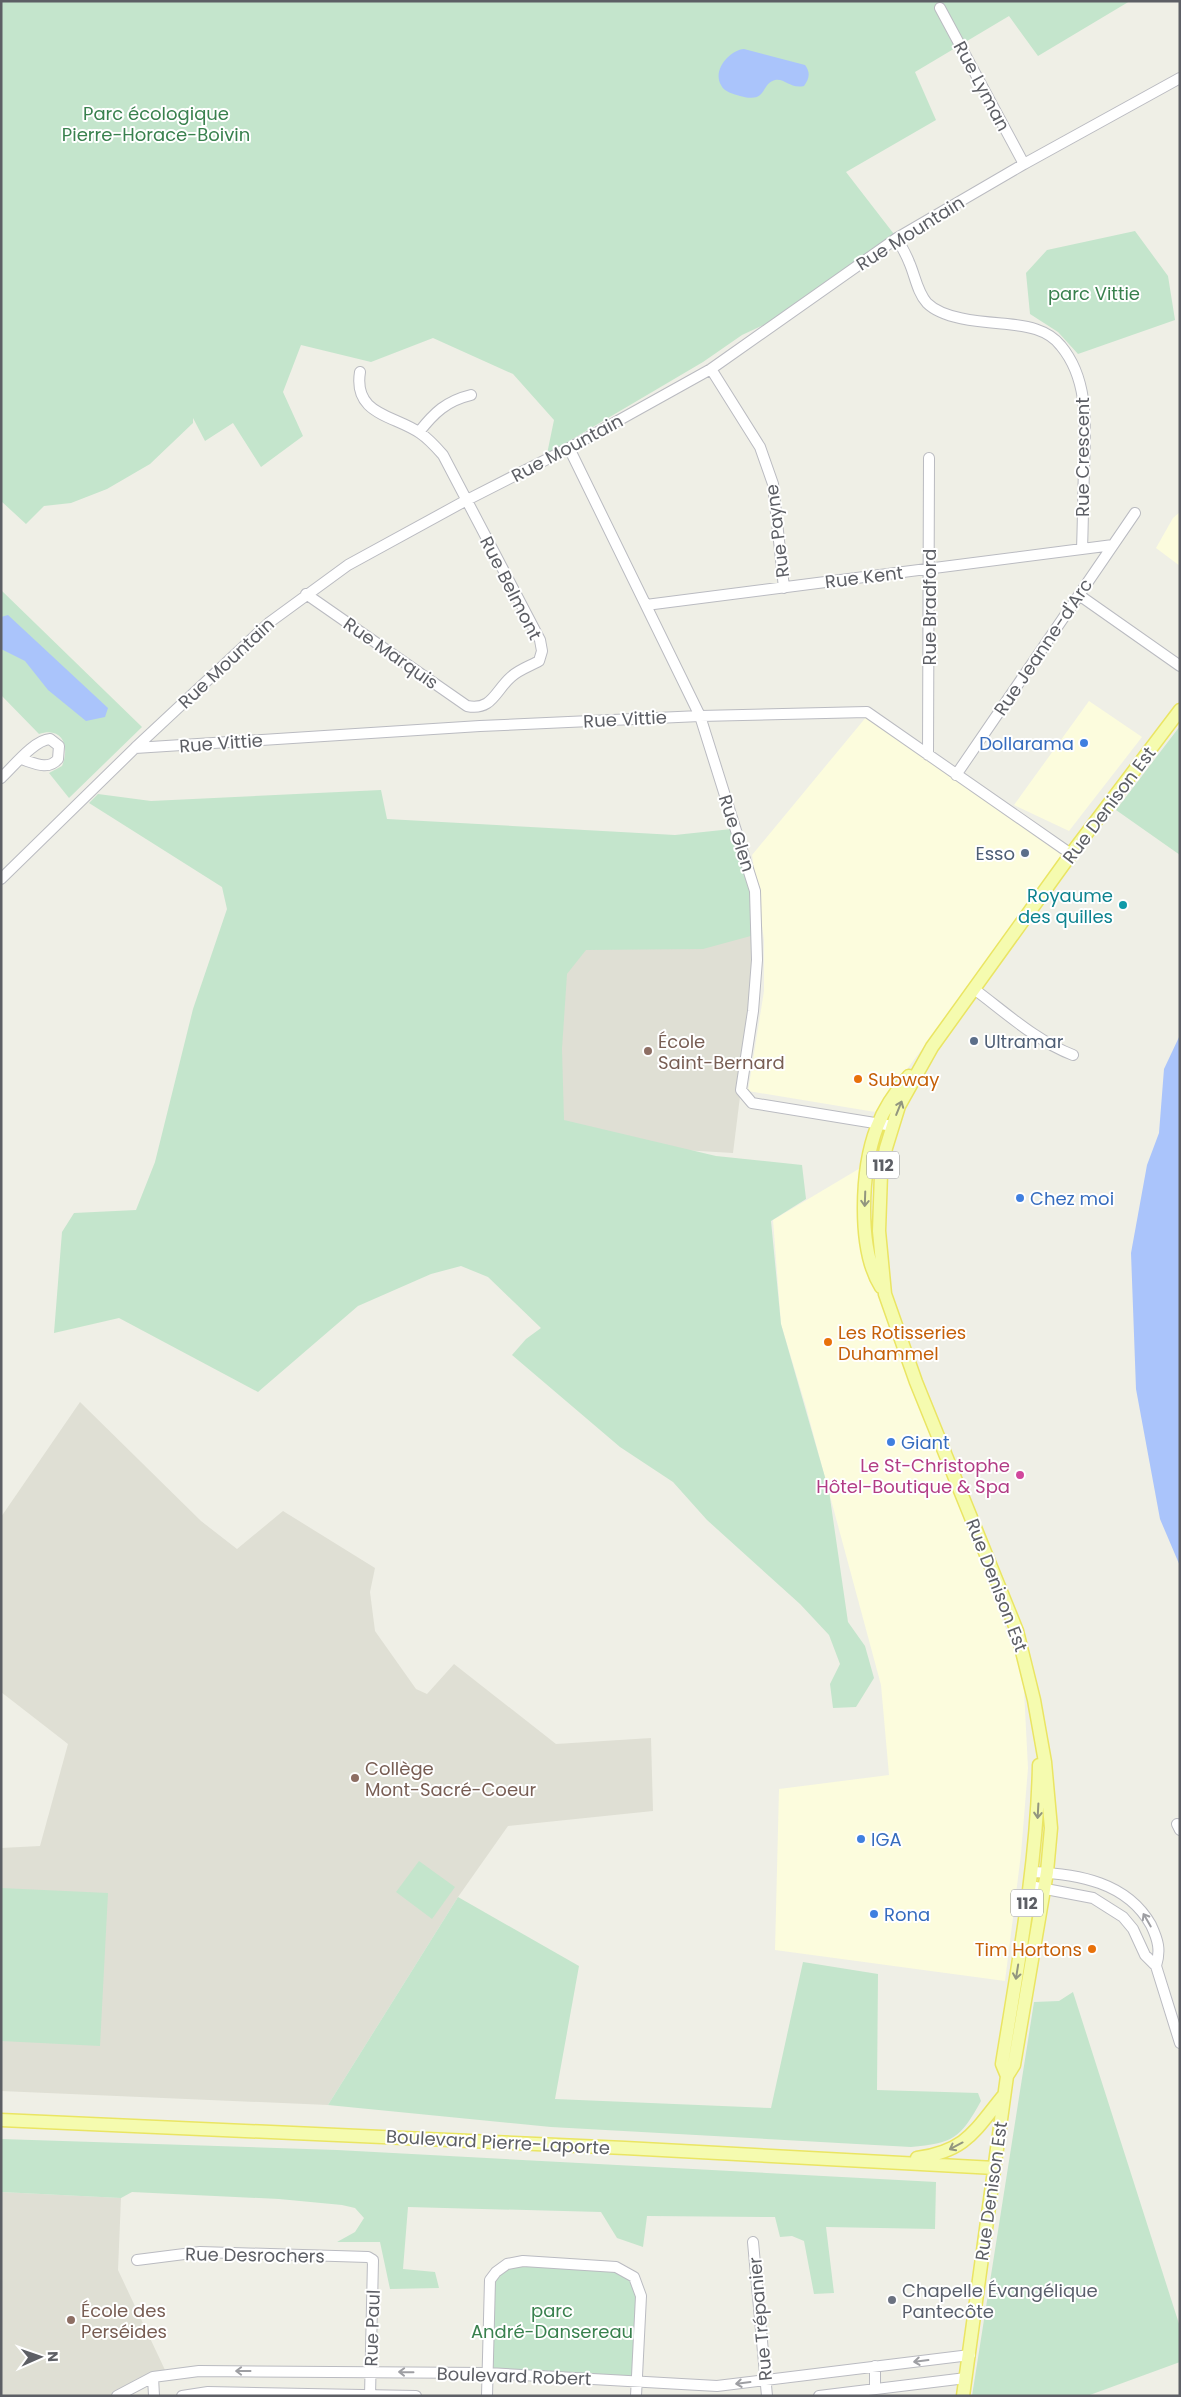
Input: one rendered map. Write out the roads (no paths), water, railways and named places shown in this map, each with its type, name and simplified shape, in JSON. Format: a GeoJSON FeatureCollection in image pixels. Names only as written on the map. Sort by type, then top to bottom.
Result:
{"type":"FeatureCollection","features":[{"type":"Feature","properties":{"kind":"main road","name":"Rue Denison Est"},"geometry":{"type":"LineString","coordinates":[[963,2396],[1007,2076],[1014,2066],[1047,1872],[1051,1828],[1050,1798],[1034,1700],[1017,1631],[916,1382],[885,1294],[879,1231],[881,1174],[893,1126],[907,1090],[932,1048],[1071,854],[1180,710]]}},
{"type":"Feature","properties":{"kind":"main road"},"geometry":{"type":"LineString","coordinates":[[885,1294],[872,1268],[866,1237],[867,1166],[879,1123],[896,1091],[932,1048]]}},
{"type":"Feature","properties":{"kind":"main road","name":"Rue Denison Est"},"geometry":{"type":"LineString","coordinates":[[1007,2076],[1002,2064],[1032,1872],[1038,1798],[1038,1727]]}},
{"type":"Feature","properties":{"kind":"main road"},"geometry":{"type":"LineString","coordinates":[[892,2162],[933,2156],[956,2147],[976,2132],[1004,2095]]}},
{"type":"Feature","properties":{"kind":"main road","name":"Boulevard Pierre-Laporte"},"geometry":{"type":"LineString","coordinates":[[1,2120],[995,2168]]}},
{"type":"Feature","properties":{"kind":"street","name":"Rue Lyman"},"geometry":{"type":"LineString","coordinates":[[940,8],[1024,164]]}},
{"type":"Feature","properties":{"kind":"street","name":"Rue Mountain"},"geometry":{"type":"LineString","coordinates":[[1,879],[135,748],[270,622],[348,565],[465,500],[569,448],[710,370],[897,238],[1024,164],[1180,78]]}},
{"type":"Feature","properties":{"kind":"street","name":"Rue Crescent"},"geometry":{"type":"LineString","coordinates":[[897,238],[909,261],[921,295],[928,304],[939,311],[970,321],[1028,326],[1046,333],[1061,344],[1072,362],[1082,388],[1085,412],[1082,549]]}},
{"type":"Feature","properties":{"kind":"street","name":"Rue Payne"},"geometry":{"type":"LineString","coordinates":[[710,370],[760,447],[773,484],[784,588]]}},
{"type":"Feature","properties":{"kind":"street","name":"Rue Belmont"},"geometry":{"type":"LineString","coordinates":[[360,372],[359,387],[370,407],[379,414],[419,432],[443,455],[540,640],[542,651],[539,661],[511,676],[489,702],[478,708]]}},
{"type":"Feature","properties":{"kind":"street"},"geometry":{"type":"LineString","coordinates":[[419,432],[441,407],[453,400],[471,395]]}},
{"type":"Feature","properties":{"kind":"street","name":"Rue Glen"},"geometry":{"type":"LineString","coordinates":[[569,448],[700,716],[755,891],[757,960],[753,1011],[741,1090],[752,1104],[893,1126]]}},
{"type":"Feature","properties":{"kind":"street","name":"Rue Bradford"},"geometry":{"type":"LineString","coordinates":[[928,755],[929,458]]}},
{"type":"Feature","properties":{"kind":"street"},"geometry":{"type":"LineString","coordinates":[[1113,545],[1135,513]]}},
{"type":"Feature","properties":{"kind":"street","name":"Rue Jeanne-d'Arc"},"geometry":{"type":"LineString","coordinates":[[1082,549],[1113,545]]}},
{"type":"Feature","properties":{"kind":"street","name":"Rue Jeanne-d'Arc"},"geometry":{"type":"LineString","coordinates":[[956,775],[1113,545]]}},
{"type":"Feature","properties":{"kind":"street","name":"Rue Kent"},"geometry":{"type":"LineString","coordinates":[[646,606],[1082,549]]}},
{"type":"Feature","properties":{"kind":"street","name":"Rue Marquis"},"geometry":{"type":"LineString","coordinates":[[306,594],[467,706],[478,708]]}},
{"type":"Feature","properties":{"kind":"street"},"geometry":{"type":"LineString","coordinates":[[1078,595],[1180,666]]}},
{"type":"Feature","properties":{"kind":"street","name":"Rue Vittie"},"geometry":{"type":"LineString","coordinates":[[135,748],[480,726],[700,716],[867,712],[1071,854]]}},
{"type":"Feature","properties":{"kind":"street"},"geometry":{"type":"LineString","coordinates":[[1,778],[21,759]]}},
{"type":"Feature","properties":{"kind":"street"},"geometry":{"type":"LineString","coordinates":[[974,988],[1039,1038],[1056,1049],[1073,1055]]}},
{"type":"Feature","properties":{"kind":"street"},"geometry":{"type":"LineString","coordinates":[[1032,1872],[1047,1872],[1101,1883],[1119,1891],[1142,1911],[1156,1936],[1160,1949],[1156,1966]]}},
{"type":"Feature","properties":{"kind":"street"},"geometry":{"type":"LineString","coordinates":[[1093,1898],[1101,1883]]}},
{"type":"Feature","properties":{"kind":"street"},"geometry":{"type":"LineString","coordinates":[[1030,1886],[1093,1898],[1123,1917],[1133,1929],[1145,1955],[1156,1966],[1180,2043]]}},
{"type":"Feature","properties":{"kind":"street","name":"Rue Trépanier"},"geometry":{"type":"LineString","coordinates":[[753,2242],[767,2396]]}},
{"type":"Feature","properties":{"kind":"street","name":"Rue Desrochers"},"geometry":{"type":"LineString","coordinates":[[138,2260],[200,2252],[368,2257],[373,2260]]}},
{"type":"Feature","properties":{"kind":"street","name":"Rue Paul"},"geometry":{"type":"LineString","coordinates":[[370,2395],[373,2260]]}},
{"type":"Feature","properties":{"kind":"street"},"geometry":{"type":"LineString","coordinates":[[488,2396],[490,2280],[496,2272],[507,2264],[523,2262],[616,2267],[634,2277],[641,2296],[636,2396]]}},
{"type":"Feature","properties":{"kind":"street","name":"Boulevard Robert"},"geometry":{"type":"LineString","coordinates":[[117,2396],[152,2377],[199,2371],[488,2373],[717,2386],[970,2355]]}},
{"type":"Feature","properties":{"kind":"street"},"geometry":{"type":"LineString","coordinates":[[875,2366],[875,2388]]}},
{"type":"Feature","properties":{"kind":"street"},"geometry":{"type":"LineString","coordinates":[[152,2377],[154,2396]]}},
{"type":"Feature","properties":{"kind":"street"},"geometry":{"type":"LineString","coordinates":[[819,2396],[966,2378]]}},
{"type":"Feature","properties":{"kind":"street","name":"Boulevard Robert"},"geometry":{"type":"LineString","coordinates":[[182,2396],[208,2392],[416,2396]]}},
{"type":"Feature","properties":{"kind":"water"},"geometry":{"type":"Polygon","coordinates":[[[744,49],[805,65],[809,73],[807,81],[804,86],[799,87],[775,80],[767,85],[759,96],[749,98],[729,92],[722,87],[719,79],[721,67],[733,53],[744,49]]]}},
{"type":"Feature","properties":{"kind":"water"},"geometry":{"type":"Polygon","coordinates":[[[8,615],[108,708],[105,717],[86,721],[48,690],[25,661],[1,649],[1,617],[8,615]]]}},
{"type":"Feature","properties":{"kind":"water"},"geometry":{"type":"Polygon","coordinates":[[[1180,1035],[1180,1566],[1160,1519],[1136,1389],[1131,1253],[1147,1165],[1159,1133],[1164,1069],[1180,1035]]]}},
{"type":"Feature","properties":{"kind":"place","name":"Dollarama"},"geometry":{"type":"Point","coordinates":[1084,743]}},
{"type":"Feature","properties":{"kind":"place","name":"Esso"},"geometry":{"type":"Point","coordinates":[1025,853]}},
{"type":"Feature","properties":{"kind":"place","name":"Royaume des quilles"},"geometry":{"type":"Point","coordinates":[1123,905]}},
{"type":"Feature","properties":{"kind":"place","name":"Ultramar"},"geometry":{"type":"Point","coordinates":[974,1041]}},
{"type":"Feature","properties":{"kind":"place","name":"École Saint-Bernard"},"geometry":{"type":"Point","coordinates":[648,1051]}},
{"type":"Feature","properties":{"kind":"place","name":"Subway"},"geometry":{"type":"Point","coordinates":[858,1079]}},
{"type":"Feature","properties":{"kind":"place","name":"Chez moi"},"geometry":{"type":"Point","coordinates":[1020,1198]}},
{"type":"Feature","properties":{"kind":"place","name":"Les Rotisseries Duhammel"},"geometry":{"type":"Point","coordinates":[828,1342]}},
{"type":"Feature","properties":{"kind":"place","name":"Giant"},"geometry":{"type":"Point","coordinates":[891,1442]}},
{"type":"Feature","properties":{"kind":"place","name":"Le St-Christophe Hôtel-Boutique & Spa"},"geometry":{"type":"Point","coordinates":[1020,1475]}},
{"type":"Feature","properties":{"kind":"place","name":"Collège Mont-Sacré-Coeur"},"geometry":{"type":"Point","coordinates":[355,1778]}},
{"type":"Feature","properties":{"kind":"place","name":"IGA"},"geometry":{"type":"Point","coordinates":[861,1839]}},
{"type":"Feature","properties":{"kind":"place","name":"Rona"},"geometry":{"type":"Point","coordinates":[874,1914]}},
{"type":"Feature","properties":{"kind":"place","name":"Tim Hortons"},"geometry":{"type":"Point","coordinates":[1092,1949]}},
{"type":"Feature","properties":{"kind":"place","name":"Chapelle Évangélique Pantecôte"},"geometry":{"type":"Point","coordinates":[892,2300]}},
{"type":"Feature","properties":{"kind":"place","name":"École des Perséides"},"geometry":{"type":"Point","coordinates":[71,2320]}},
{"type":"Feature","properties":{"kind":"park label","name":"Parc écologique Pierre-Horace-Boivin"},"geometry":{"type":"Point","coordinates":[156,123]}},
{"type":"Feature","properties":{"kind":"park label","name":"parc Vittie"},"geometry":{"type":"Point","coordinates":[1094,293]}},
{"type":"Feature","properties":{"kind":"park label","name":"parc André-Dansereau"},"geometry":{"type":"Point","coordinates":[552,2320]}}]}
